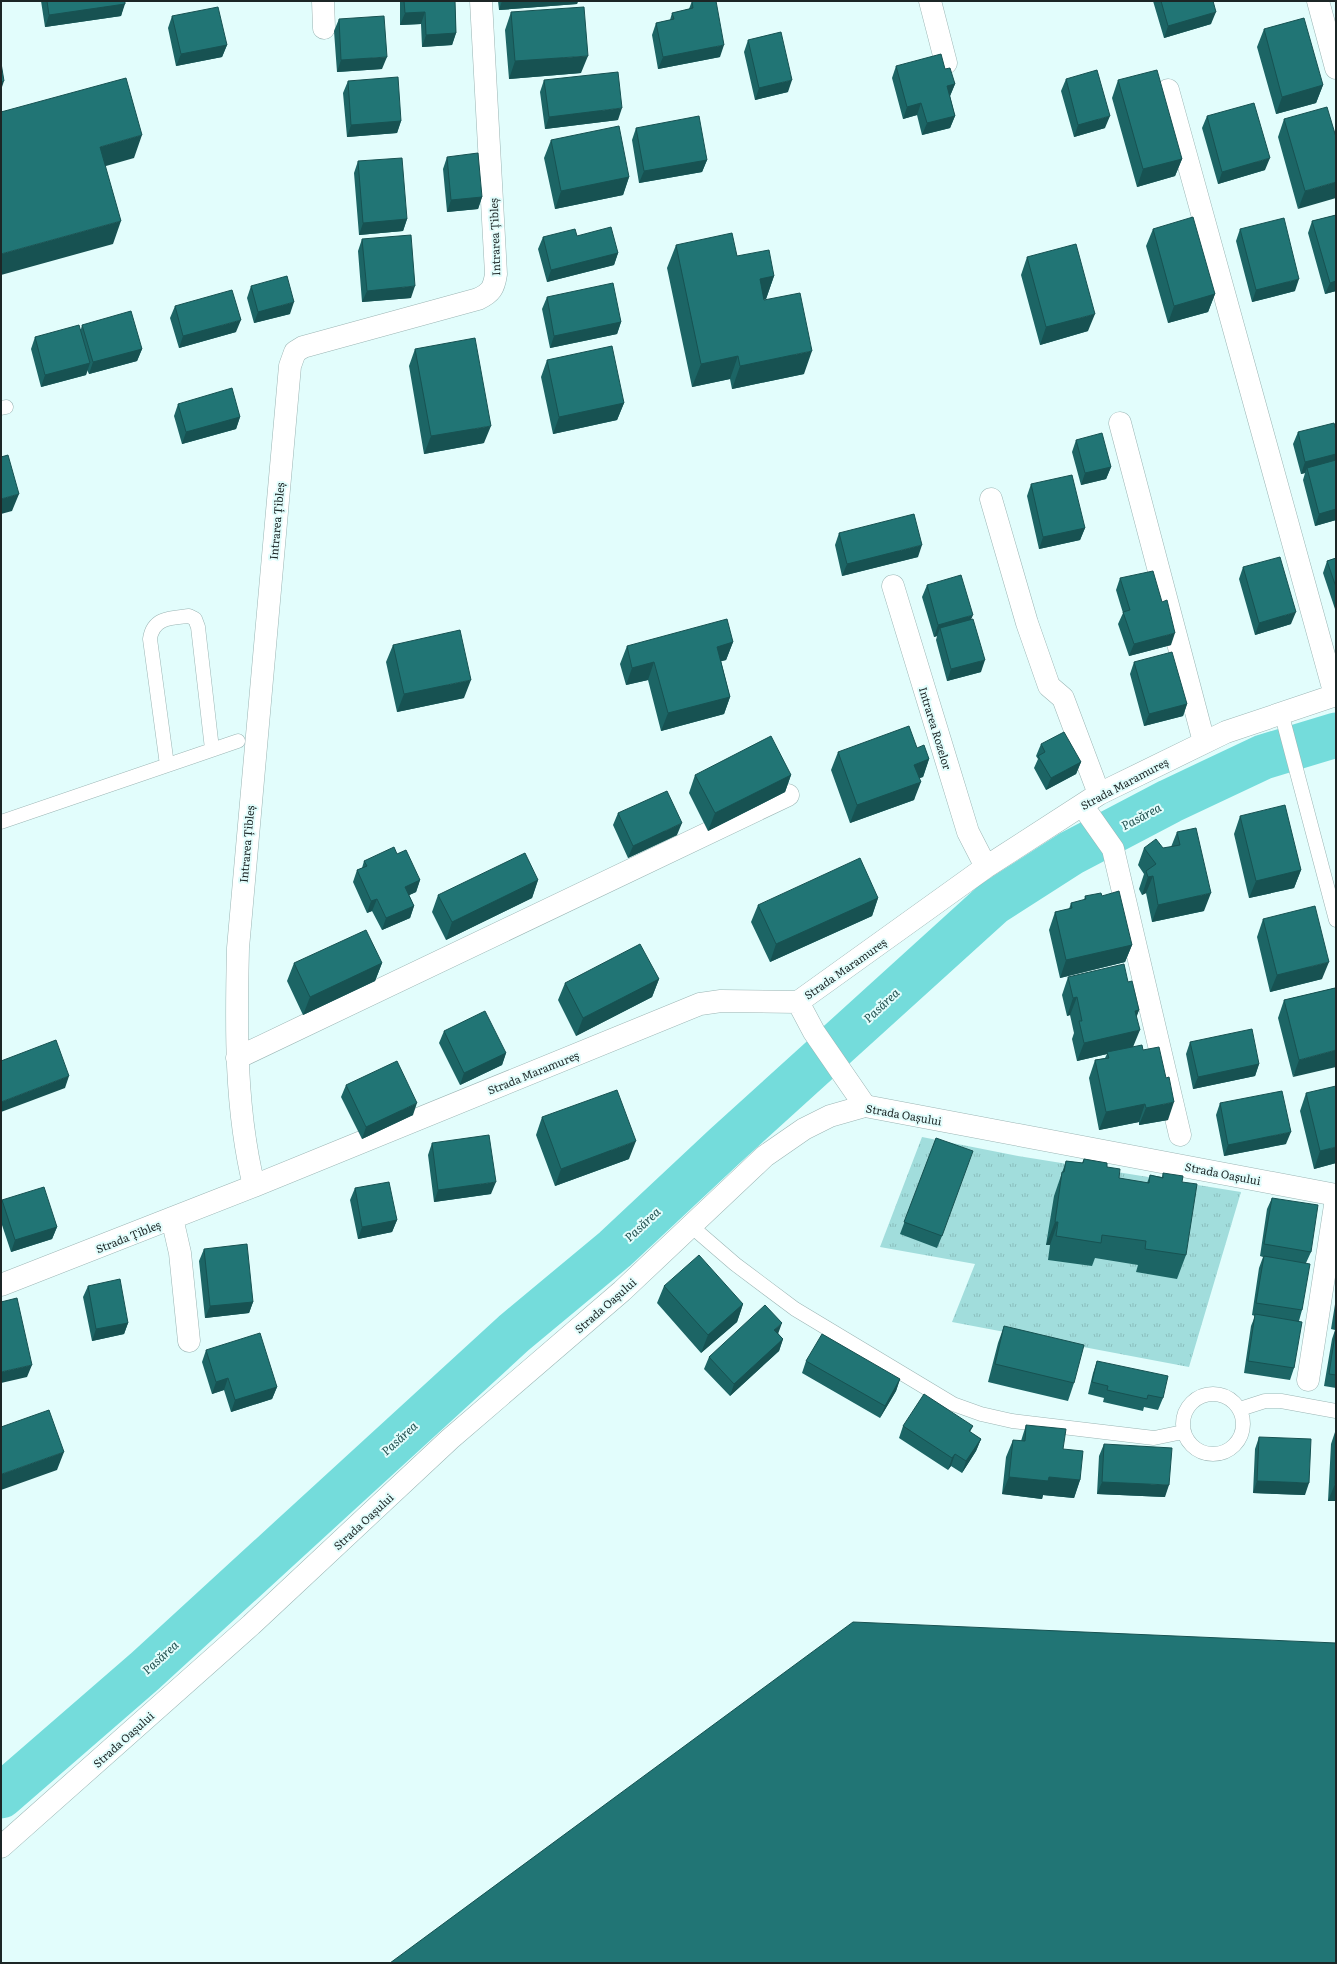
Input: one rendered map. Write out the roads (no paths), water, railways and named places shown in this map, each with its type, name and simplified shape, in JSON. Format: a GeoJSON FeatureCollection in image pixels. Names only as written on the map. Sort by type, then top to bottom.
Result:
{"type":"FeatureCollection","features":[{"type":"Feature","properties":{"kind":"street"},"geometry":{"type":"LineString","coordinates":[[323,1],[324,28]]}},
{"type":"Feature","properties":{"kind":"street","name":"Intrarea Țibleș"},"geometry":{"type":"LineString","coordinates":[[254,1186],[243,1130],[237,1058],[238,948],[242,885],[290,366],[295,352],[303,347],[478,299],[488,294],[494,287],[496,274],[481,1]]}},
{"type":"Feature","properties":{"kind":"street"},"geometry":{"type":"LineString","coordinates":[[930,1],[946,63]]}},
{"type":"Feature","properties":{"kind":"street"},"geometry":{"type":"LineString","coordinates":[[1318,1],[1336,68]]}},
{"type":"Feature","properties":{"kind":"street"},"geometry":{"type":"LineString","coordinates":[[1168,90],[1335,695]]}},
{"type":"Feature","properties":{"kind":"street"},"geometry":{"type":"LineString","coordinates":[[1120,423],[1204,742]]}},
{"type":"Feature","properties":{"kind":"street"},"geometry":{"type":"LineString","coordinates":[[991,499],[1028,623],[1049,686],[1063,698],[1090,799],[1113,849],[1180,1135]]}},
{"type":"Feature","properties":{"kind":"street","name":"Intrarea Rozelor"},"geometry":{"type":"LineString","coordinates":[[893,586],[968,832],[986,867]]}},
{"type":"Feature","properties":{"kind":"street","name":"Strada Maramureș"},"geometry":{"type":"LineString","coordinates":[[254,1186],[700,1004],[721,1001],[798,1002],[986,867],[1090,799],[1204,742],[1227,739],[1284,722],[1335,695]]}},
{"type":"Feature","properties":{"kind":"street"},"geometry":{"type":"LineString","coordinates":[[237,1058],[788,795]]}},
{"type":"Feature","properties":{"kind":"street"},"geometry":{"type":"LineString","coordinates":[[798,1002],[814,1032],[865,1106]]}},
{"type":"Feature","properties":{"kind":"street","name":"Strada Oașului"},"geometry":{"type":"LineString","coordinates":[[1,1847],[251,1625],[450,1439],[622,1291],[765,1156],[804,1129],[830,1116],[865,1106],[1336,1195]]}},
{"type":"Feature","properties":{"kind":"street","name":"Strada Țibleș"},"geometry":{"type":"LineString","coordinates":[[1,1285],[254,1186]]}},
{"type":"Feature","properties":{"kind":"street"},"geometry":{"type":"LineString","coordinates":[[1308,1380],[1336,1199]]}},
{"type":"Feature","properties":{"kind":"street"},"geometry":{"type":"LineString","coordinates":[[172,1218],[180,1253],[189,1341]]}},
{"type":"Feature","properties":{"kind":"lane"},"geometry":{"type":"LineString","coordinates":[[168,765],[150,639],[151,631],[156,624],[165,619],[190,616],[195,619],[198,627],[212,749]]}},
{"type":"Feature","properties":{"kind":"lane"},"geometry":{"type":"LineString","coordinates":[[1284,722],[1336,920]]}},
{"type":"Feature","properties":{"kind":"lane"},"geometry":{"type":"LineString","coordinates":[[1,822],[238,741]]}},
{"type":"Feature","properties":{"kind":"lane"},"geometry":{"type":"LineString","coordinates":[[691,1226],[735,1264],[795,1309],[953,1404],[981,1414],[1012,1421],[1154,1438],[1183,1432]]}},
{"type":"Feature","properties":{"kind":"lane"},"geometry":{"type":"LineString","coordinates":[[1207,1394],[1226,1396],[1240,1409],[1243,1419],[1243,1430],[1240,1439],[1225,1453],[1214,1455],[1204,1454],[1195,1449],[1183,1432],[1182,1422],[1185,1413],[1190,1404],[1197,1398],[1207,1394]]}},
{"type":"Feature","properties":{"kind":"lane"},"geometry":{"type":"LineString","coordinates":[[1240,1409],[1265,1401],[1281,1401],[1336,1411]]}},
{"type":"Feature","properties":{"kind":"waterway","name":"Pasărea"},"geometry":{"type":"LineString","coordinates":[[1,1796],[145,1671],[514,1333],[615,1249],[725,1146],[993,903],[1071,853],[1170,801],[1263,757],[1336,735]]}}]}
